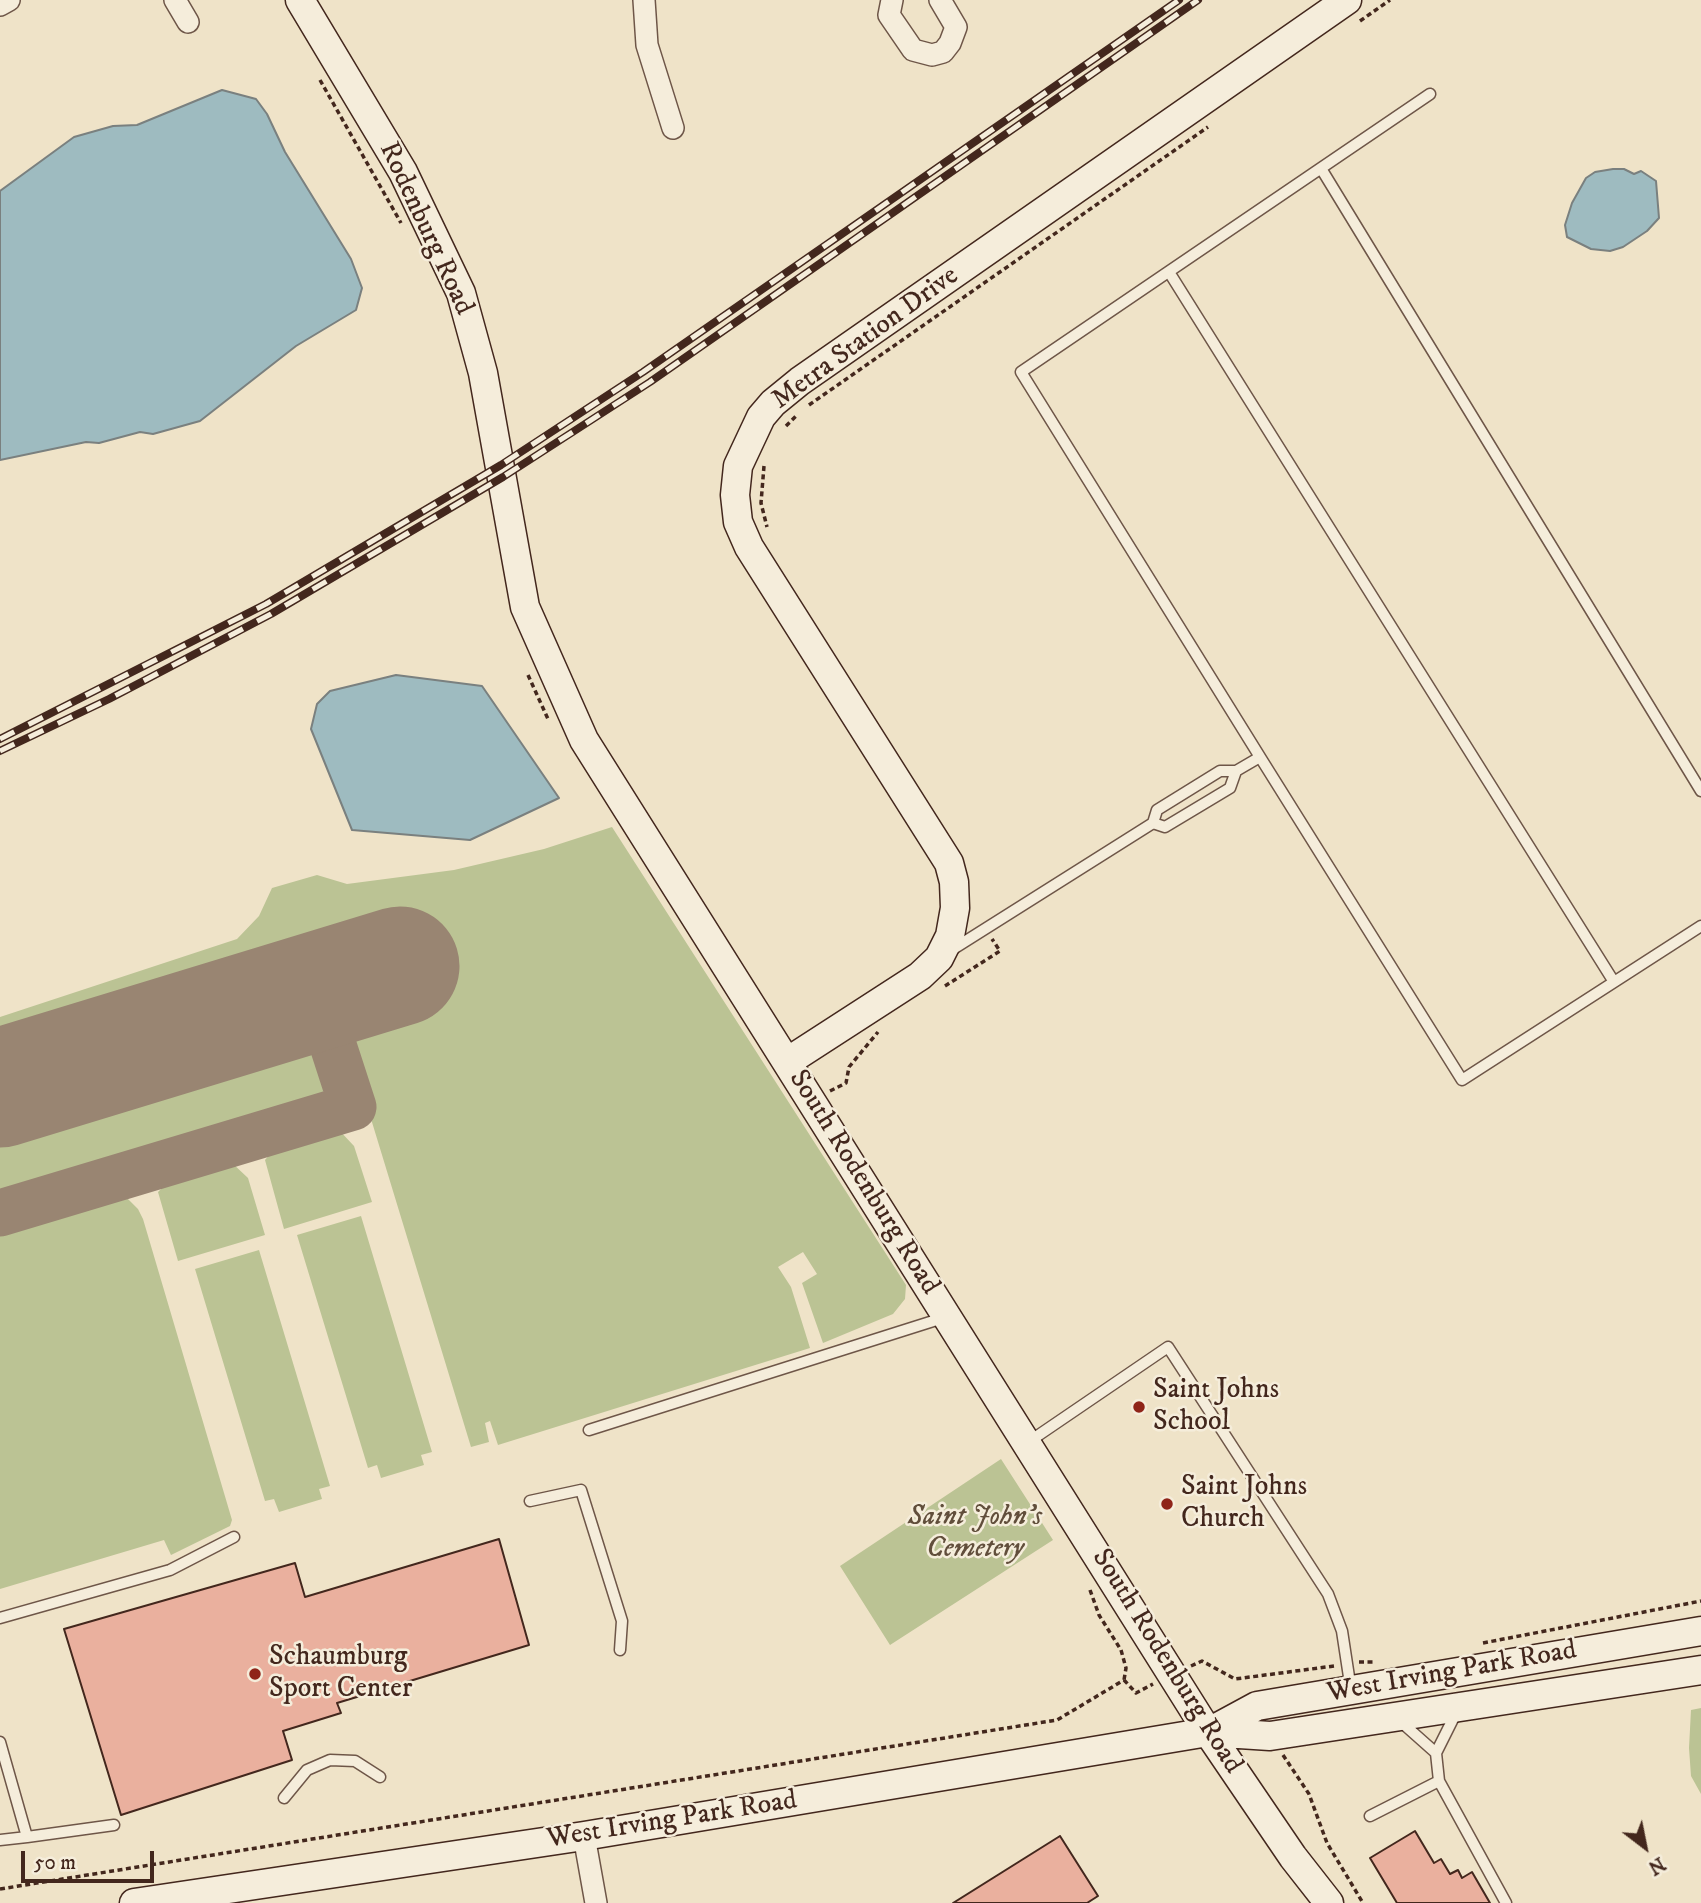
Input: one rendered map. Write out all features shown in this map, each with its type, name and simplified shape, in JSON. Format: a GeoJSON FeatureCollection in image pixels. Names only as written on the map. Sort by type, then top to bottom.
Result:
{"type":"FeatureCollection","features":[{"type":"Feature","properties":{"kind":"street"},"geometry":{"type":"LineString","coordinates":[[0,5],[9,0]]}},
{"type":"Feature","properties":{"kind":"street"},"geometry":{"type":"LineString","coordinates":[[175,0],[188,22]]}},
{"type":"Feature","properties":{"kind":"street","name":"Rodenburg Road"},"geometry":{"type":"LineString","coordinates":[[300,0],[403,172],[461,293],[483,373],[503,477]]}},
{"type":"Feature","properties":{"kind":"street"},"geometry":{"type":"LineString","coordinates":[[645,0],[648,45],[673,128]]}},
{"type":"Feature","properties":{"kind":"street"},"geometry":{"type":"LineString","coordinates":[[892,0],[889,15],[913,50],[932,55],[943,51],[950,43],[956,27],[940,0]]}},
{"type":"Feature","properties":{"kind":"street","name":"Metra Station Drive"},"geometry":{"type":"LineString","coordinates":[[787,1062],[920,976],[939,958],[950,936],[955,908],[954,882],[949,863],[749,547],[738,522],[735,495],[738,466],[747,445],[773,403],[800,381],[1351,12]]}},
{"type":"Feature","properties":{"kind":"street","name":"South Rodenburg Road"},"geometry":{"type":"LineString","coordinates":[[503,477],[525,607],[584,740],[1208,1732],[1293,1857],[1329,1903]]}},
{"type":"Feature","properties":{"kind":"street","name":"West Irving Park Road"},"geometry":{"type":"LineString","coordinates":[[1208,1732],[1257,1706],[1349,1677],[1701,1631]]}},
{"type":"Feature","properties":{"kind":"street","name":"West Irving Park Road"},"geometry":{"type":"LineString","coordinates":[[134,1903],[584,1836],[1208,1732],[1270,1736],[1701,1670]]}},
{"type":"Feature","properties":{"kind":"street"},"geometry":{"type":"LineString","coordinates":[[584,1836],[596,1903]]}},
{"type":"Feature","properties":{"kind":"street","name":"South Rodenburg Road"},"geometry":{"type":"LineString","coordinates":[[1293,1857],[1306,1903]]}},
{"type":"Feature","properties":{"kind":"lane"},"geometry":{"type":"LineString","coordinates":[[1430,94],[1021,372],[1462,1080],[1701,926]]}},
{"type":"Feature","properties":{"kind":"lane"},"geometry":{"type":"LineString","coordinates":[[1321,170],[1701,791]]}},
{"type":"Feature","properties":{"kind":"lane"},"geometry":{"type":"LineString","coordinates":[[1169,272],[1614,982]]}},
{"type":"Feature","properties":{"kind":"lane"},"geometry":{"type":"LineString","coordinates":[[939,958],[1153,823],[1157,810],[1220,771],[1236,771],[1261,757]]}},
{"type":"Feature","properties":{"kind":"lane"},"geometry":{"type":"LineString","coordinates":[[1153,823],[1165,827],[1230,788],[1236,771]]}},
{"type":"Feature","properties":{"kind":"lane"},"geometry":{"type":"LineString","coordinates":[[589,1430],[948,1317]]}},
{"type":"Feature","properties":{"kind":"lane"},"geometry":{"type":"LineString","coordinates":[[1027,1443],[1168,1347],[1328,1594],[1342,1631],[1349,1677]]}},
{"type":"Feature","properties":{"kind":"lane"},"geometry":{"type":"LineString","coordinates":[[530,1501],[581,1490],[622,1621],[620,1650]]}},
{"type":"Feature","properties":{"kind":"lane"},"geometry":{"type":"LineString","coordinates":[[0,1618],[170,1570],[234,1537]]}},
{"type":"Feature","properties":{"kind":"lane"},"geometry":{"type":"LineString","coordinates":[[1459,1707],[1436,1754],[1439,1781],[1506,1903]]}},
{"type":"Feature","properties":{"kind":"lane"},"geometry":{"type":"LineString","coordinates":[[1396,1716],[1436,1754]]}},
{"type":"Feature","properties":{"kind":"lane"},"geometry":{"type":"LineString","coordinates":[[0,1742],[27,1837]]}},
{"type":"Feature","properties":{"kind":"lane"},"geometry":{"type":"LineString","coordinates":[[284,1798],[307,1770],[330,1760],[355,1761],[380,1777]]}},
{"type":"Feature","properties":{"kind":"lane"},"geometry":{"type":"LineString","coordinates":[[1370,1816],[1439,1781]]}},
{"type":"Feature","properties":{"kind":"lane"},"geometry":{"type":"LineString","coordinates":[[0,1840],[114,1825]]}},
{"type":"Feature","properties":{"kind":"path"},"geometry":{"type":"LineString","coordinates":[[1351,12],[1390,0]]}},
{"type":"Feature","properties":{"kind":"path"},"geometry":{"type":"LineString","coordinates":[[317,74],[328,99],[404,229]]}},
{"type":"Feature","properties":{"kind":"path"},"geometry":{"type":"LineString","coordinates":[[784,427],[802,410],[1218,120]]}},
{"type":"Feature","properties":{"kind":"path"},"geometry":{"type":"LineString","coordinates":[[768,455],[761,503],[768,530]]}},
{"type":"Feature","properties":{"kind":"path"},"geometry":{"type":"LineString","coordinates":[[937,991],[1000,951],[995,944]]}},
{"type":"Feature","properties":{"kind":"path"},"geometry":{"type":"LineString","coordinates":[[838,1086],[846,1083],[849,1066],[883,1028]]}},
{"type":"Feature","properties":{"kind":"path"},"geometry":{"type":"LineString","coordinates":[[1482,1643],[1701,1601]]}},
{"type":"Feature","properties":{"kind":"path"},"geometry":{"type":"LineString","coordinates":[[1202,1661],[1236,1679],[1349,1677],[1383,1663]]}},
{"type":"Feature","properties":{"kind":"path"},"geometry":{"type":"LineString","coordinates":[[0,1889],[1057,1720],[1124,1680],[1136,1693]]}},
{"type":"Feature","properties":{"kind":"path"},"geometry":{"type":"LineString","coordinates":[[1301,1781],[1328,1843],[1363,1903]]}},
{"type":"Feature","properties":{"kind":"green space"},"geometry":{"type":"Polygon","coordinates":[[[612,827],[906,1285],[905,1299],[893,1314],[823,1343],[802,1283],[817,1274],[803,1252],[778,1267],[791,1287],[810,1348],[498,1445],[490,1421],[485,1423],[489,1442],[471,1447],[343,1027],[420,1003],[396,925],[0,1045],[0,1017],[237,939],[259,916],[272,888],[317,875],[347,884],[454,870],[544,849],[612,827]]]}},
{"type":"Feature","properties":{"kind":"green space"},"geometry":{"type":"Polygon","coordinates":[[[285,1045],[305,1050],[321,1062],[327,1081],[320,1100],[0,1197],[0,1130],[285,1045]]]}},
{"type":"Feature","properties":{"kind":"green space"},"geometry":{"type":"Polygon","coordinates":[[[338,1129],[354,1146],[372,1202],[284,1229],[265,1160],[277,1146],[338,1129]]]}},
{"type":"Feature","properties":{"kind":"green space"},"geometry":{"type":"Polygon","coordinates":[[[231,1162],[248,1178],[265,1235],[178,1261],[158,1192],[171,1179],[231,1162]]]}},
{"type":"Feature","properties":{"kind":"green space"},"geometry":{"type":"Polygon","coordinates":[[[125,1196],[138,1209],[143,1219],[232,1520],[230,1526],[171,1555],[164,1540],[0,1589],[0,1229],[106,1197],[125,1196]]]}},
{"type":"Feature","properties":{"kind":"green space"},"geometry":{"type":"Polygon","coordinates":[[[361,1216],[432,1452],[421,1455],[424,1465],[381,1478],[377,1465],[368,1468],[297,1235],[361,1216]]]}},
{"type":"Feature","properties":{"kind":"green space"},"geometry":{"type":"Polygon","coordinates":[[[259,1250],[330,1486],[319,1489],[322,1499],[279,1512],[274,1499],[265,1501],[195,1269],[259,1250]]]}},
{"type":"Feature","properties":{"kind":"green space","name":"Saint John's Cemetery"},"geometry":{"type":"Polygon","coordinates":[[[1001,1459],[1053,1540],[890,1645],[840,1566],[1001,1459]]]}},
{"type":"Feature","properties":{"kind":"green space"},"geometry":{"type":"Polygon","coordinates":[[[1701,1708],[1701,1794],[1691,1776],[1689,1748],[1691,1710],[1701,1708]]]}},
{"type":"Feature","properties":{"kind":"water"},"geometry":{"type":"Polygon","coordinates":[[[222,90],[256,99],[267,114],[285,152],[351,259],[362,288],[356,310],[296,346],[200,421],[153,434],[140,432],[99,443],[86,442],[0,460],[0,191],[74,137],[113,126],[137,125],[222,90]]]}},
{"type":"Feature","properties":{"kind":"water"},"geometry":{"type":"Polygon","coordinates":[[[1624,169],[1634,174],[1641,171],[1656,181],[1659,218],[1647,231],[1623,247],[1610,251],[1591,249],[1567,237],[1565,225],[1572,203],[1586,178],[1595,172],[1624,169]]]}},
{"type":"Feature","properties":{"kind":"water"},"geometry":{"type":"Polygon","coordinates":[[[396,675],[482,686],[559,798],[470,840],[352,830],[311,729],[317,704],[330,691],[396,675]]]}},
{"type":"Feature","properties":{"kind":"building","name":"Schaumburg Sport Center"},"geometry":{"type":"Polygon","coordinates":[[[499,1539],[529,1645],[337,1703],[341,1713],[283,1731],[292,1760],[121,1815],[64,1629],[295,1563],[305,1597],[499,1539]]]}},
{"type":"Feature","properties":{"kind":"building"},"geometry":{"type":"Polygon","coordinates":[[[1415,1831],[1434,1863],[1441,1859],[1450,1874],[1458,1870],[1462,1878],[1472,1872],[1490,1903],[1397,1903],[1370,1858],[1415,1831]]]}},
{"type":"Feature","properties":{"kind":"building"},"geometry":{"type":"Polygon","coordinates":[[[1060,1836],[1098,1896],[1087,1903],[953,1903],[1060,1836]]]}},
{"type":"Feature","properties":{"kind":"taxiway"},"geometry":{"type":"LineString","coordinates":[[0,1213],[353,1107],[316,993]]}},
{"type":"Feature","properties":{"kind":"runway"},"geometry":{"type":"LineString","coordinates":[[0,1088],[400,966]]}},
{"type":"Feature","properties":{"kind":"railway"},"geometry":{"type":"LineString","coordinates":[[0,739],[266,604],[501,465],[643,372],[1179,0]]}},
{"type":"Feature","properties":{"kind":"railway"},"geometry":{"type":"LineString","coordinates":[[0,751],[109,699],[271,614],[503,477],[650,382],[1198,0]]}},
{"type":"Feature","properties":{"kind":"place","name":"Saint Johns School"},"geometry":{"type":"Point","coordinates":[1139,1407]}},
{"type":"Feature","properties":{"kind":"place","name":"Saint Johns Church"},"geometry":{"type":"Point","coordinates":[1167,1504]}},
{"type":"Feature","properties":{"kind":"place","name":"Schaumburg Sport Center"},"geometry":{"type":"Point","coordinates":[255,1674]}}]}
